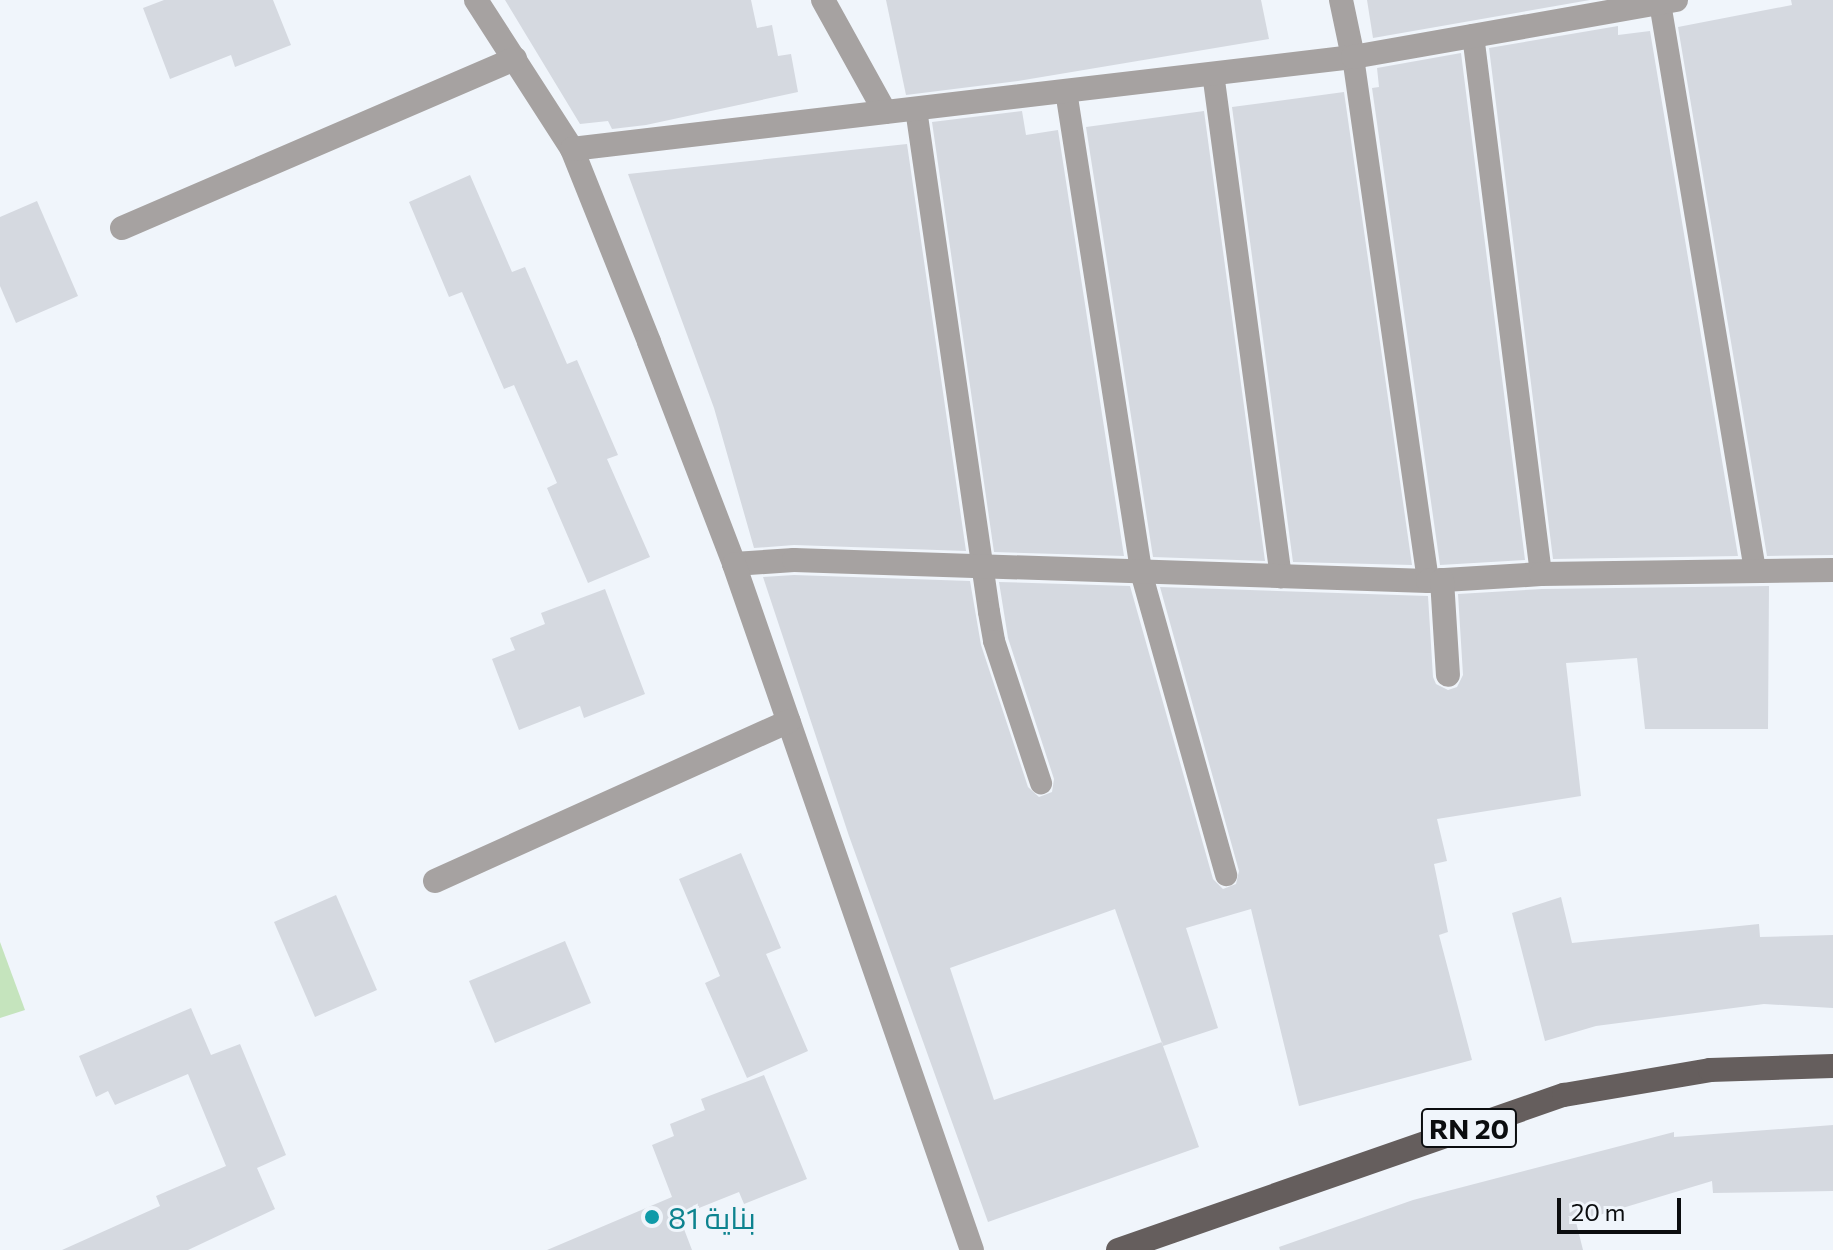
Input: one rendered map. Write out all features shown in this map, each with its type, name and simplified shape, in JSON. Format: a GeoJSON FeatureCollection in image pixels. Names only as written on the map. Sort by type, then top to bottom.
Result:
{"type":"FeatureCollection","features":[{"type":"Feature","properties":{"kind":"main road","name":"RN 20"},"geometry":{"type":"LineString","coordinates":[[1118,1250],[1564,1095],[1710,1070],[1833,1066]]}},
{"type":"Feature","properties":{"kind":"street"},"geometry":{"type":"LineString","coordinates":[[476,0],[572,149],[734,564],[972,1250]]}},
{"type":"Feature","properties":{"kind":"street"},"geometry":{"type":"LineString","coordinates":[[823,0],[885,112]]}},
{"type":"Feature","properties":{"kind":"street"},"geometry":{"type":"LineString","coordinates":[[1341,0],[1353,57]]}},
{"type":"Feature","properties":{"kind":"street"},"geometry":{"type":"LineString","coordinates":[[572,149],[1353,57],[1668,1]]}},
{"type":"Feature","properties":{"kind":"street"},"geometry":{"type":"LineString","coordinates":[[122,228],[515,59]]}},
{"type":"Feature","properties":{"kind":"street"},"geometry":{"type":"LineString","coordinates":[[734,564],[794,560],[1435,580],[1541,574],[1833,570]]}},
{"type":"Feature","properties":{"kind":"street"},"geometry":{"type":"LineString","coordinates":[[1435,580],[1448,675]]}},
{"type":"Feature","properties":{"kind":"street"},"geometry":{"type":"LineString","coordinates":[[435,881],[789,721]]}},
{"type":"Feature","properties":{"kind":"lane"},"geometry":{"type":"LineString","coordinates":[[1668,1],[1755,570]]}},
{"type":"Feature","properties":{"kind":"lane"},"geometry":{"type":"LineString","coordinates":[[1473,35],[1541,574]]}},
{"type":"Feature","properties":{"kind":"lane"},"geometry":{"type":"LineString","coordinates":[[1353,57],[1435,580]]}},
{"type":"Feature","properties":{"kind":"lane"},"geometry":{"type":"LineString","coordinates":[[1213,73],[1281,577]]}},
{"type":"Feature","properties":{"kind":"lane"},"geometry":{"type":"LineString","coordinates":[[1066,91],[1141,572],[1226,875]]}},
{"type":"Feature","properties":{"kind":"lane"},"geometry":{"type":"LineString","coordinates":[[916,109],[994,641],[1041,783]]}},
{"type":"Feature","properties":{"kind":"green space"},"geometry":{"type":"Polygon","coordinates":[[[0,942],[25,1010],[0,1018],[0,942]]]}},
{"type":"Feature","properties":{"kind":"building"},"geometry":{"type":"Polygon","coordinates":[[[164,0],[273,0],[291,45],[235,67],[231,55],[170,79],[143,8],[164,0]]]}},
{"type":"Feature","properties":{"kind":"building"},"geometry":{"type":"Polygon","coordinates":[[[505,0],[751,0],[757,28],[772,25],[778,56],[791,54],[798,92],[646,125],[612,129],[608,121],[580,124],[505,0]]]}},
{"type":"Feature","properties":{"kind":"building"},"geometry":{"type":"Polygon","coordinates":[[[886,0],[1261,0],[1269,39],[1018,81],[906,95],[886,0]]]}},
{"type":"Feature","properties":{"kind":"building"},"geometry":{"type":"Polygon","coordinates":[[[1367,0],[1590,0],[1373,38],[1367,0]]]}},
{"type":"Feature","properties":{"kind":"building"},"geometry":{"type":"Polygon","coordinates":[[[1791,0],[1833,0],[1833,555],[1767,556],[1678,27],[1792,5],[1791,0]]]}},
{"type":"Feature","properties":{"kind":"building"},"geometry":{"type":"Polygon","coordinates":[[[1618,26],[1618,35],[1650,31],[1738,556],[1553,559],[1489,48],[1618,26]]]}},
{"type":"Feature","properties":{"kind":"building"},"geometry":{"type":"Polygon","coordinates":[[[1461,53],[1525,560],[1440,565],[1372,88],[1379,87],[1377,68],[1461,53]]]}},
{"type":"Feature","properties":{"kind":"building"},"geometry":{"type":"Polygon","coordinates":[[[1344,92],[1412,565],[1293,562],[1232,107],[1344,92]]]}},
{"type":"Feature","properties":{"kind":"building"},"geometry":{"type":"Polygon","coordinates":[[[1022,111],[1026,135],[1058,130],[1124,556],[994,552],[932,122],[1022,111]]]}},
{"type":"Feature","properties":{"kind":"building"},"geometry":{"type":"Polygon","coordinates":[[[1204,111],[1265,561],[1153,557],[1086,127],[1204,111]]]}},
{"type":"Feature","properties":{"kind":"building"},"geometry":{"type":"Polygon","coordinates":[[[907,144],[966,551],[794,545],[754,548],[714,408],[628,174],[907,144]]]}},
{"type":"Feature","properties":{"kind":"building"},"geometry":{"type":"Polygon","coordinates":[[[470,175],[512,272],[525,267],[567,364],[577,360],[618,455],[607,459],[650,557],[588,583],[547,488],[557,483],[514,385],[504,389],[462,292],[449,297],[409,202],[470,175]]]}},
{"type":"Feature","properties":{"kind":"building"},"geometry":{"type":"Polygon","coordinates":[[[37,201],[78,296],[16,323],[0,286],[0,217],[37,201]]]}},
{"type":"Feature","properties":{"kind":"building"},"geometry":{"type":"Polygon","coordinates":[[[794,575],[970,581],[981,645],[1028,787],[1039,797],[1052,792],[1054,779],[1008,638],[999,582],[1130,586],[1213,879],[1223,889],[1236,884],[1239,871],[1160,587],[1428,596],[1433,677],[1436,684],[1448,690],[1457,687],[1463,675],[1458,594],[1542,589],[1769,586],[1768,729],[1645,729],[1637,658],[1566,663],[1581,796],[1437,819],[1447,861],[1434,864],[1448,932],[1439,935],[1472,1060],[1299,1106],[1251,909],[1186,928],[1218,1028],[1163,1046],[1199,1147],[988,1222],[849,836],[763,577],[794,575]],[[1115,909],[950,968],[994,1100],[1162,1042],[1115,909]]]}},
{"type":"Feature","properties":{"kind":"building"},"geometry":{"type":"Polygon","coordinates":[[[605,589],[645,694],[584,718],[580,706],[519,730],[492,659],[515,650],[510,638],[545,624],[541,613],[605,589]]]}},
{"type":"Feature","properties":{"kind":"building"},"geometry":{"type":"Polygon","coordinates":[[[741,853],[781,948],[766,954],[808,1051],[747,1078],[705,983],[720,976],[679,879],[741,853]]]}},
{"type":"Feature","properties":{"kind":"building"},"geometry":{"type":"Polygon","coordinates":[[[336,895],[377,990],[315,1017],[274,922],[336,895]]]}},
{"type":"Feature","properties":{"kind":"building"},"geometry":{"type":"Polygon","coordinates":[[[1561,897],[1572,943],[1759,924],[1760,937],[1833,935],[1833,1008],[1764,1004],[1596,1026],[1545,1041],[1512,913],[1561,897]]]}},
{"type":"Feature","properties":{"kind":"building"},"geometry":{"type":"Polygon","coordinates":[[[565,941],[591,1003],[495,1043],[469,981],[565,941]]]}},
{"type":"Feature","properties":{"kind":"building"},"geometry":{"type":"Polygon","coordinates":[[[191,1008],[211,1055],[240,1044],[286,1155],[257,1168],[275,1209],[188,1250],[62,1250],[160,1206],[156,1196],[226,1166],[188,1074],[115,1105],[108,1091],[96,1097],[79,1056],[191,1008]]]}},
{"type":"Feature","properties":{"kind":"building"},"geometry":{"type":"Polygon","coordinates":[[[764,1075],[807,1179],[744,1204],[739,1192],[679,1216],[692,1250],[547,1250],[672,1197],[652,1145],[674,1136],[670,1124],[705,1110],[701,1099],[764,1075]]]}},
{"type":"Feature","properties":{"kind":"building"},"geometry":{"type":"Polygon","coordinates":[[[1833,1125],[1833,1191],[1713,1193],[1712,1181],[1576,1222],[1583,1250],[1280,1250],[1279,1247],[1413,1200],[1674,1132],[1674,1137],[1833,1125]]]}},
{"type":"Feature","properties":{"kind":"place","name":"بناية 81"},"geometry":{"type":"Point","coordinates":[652,1217]}}]}
